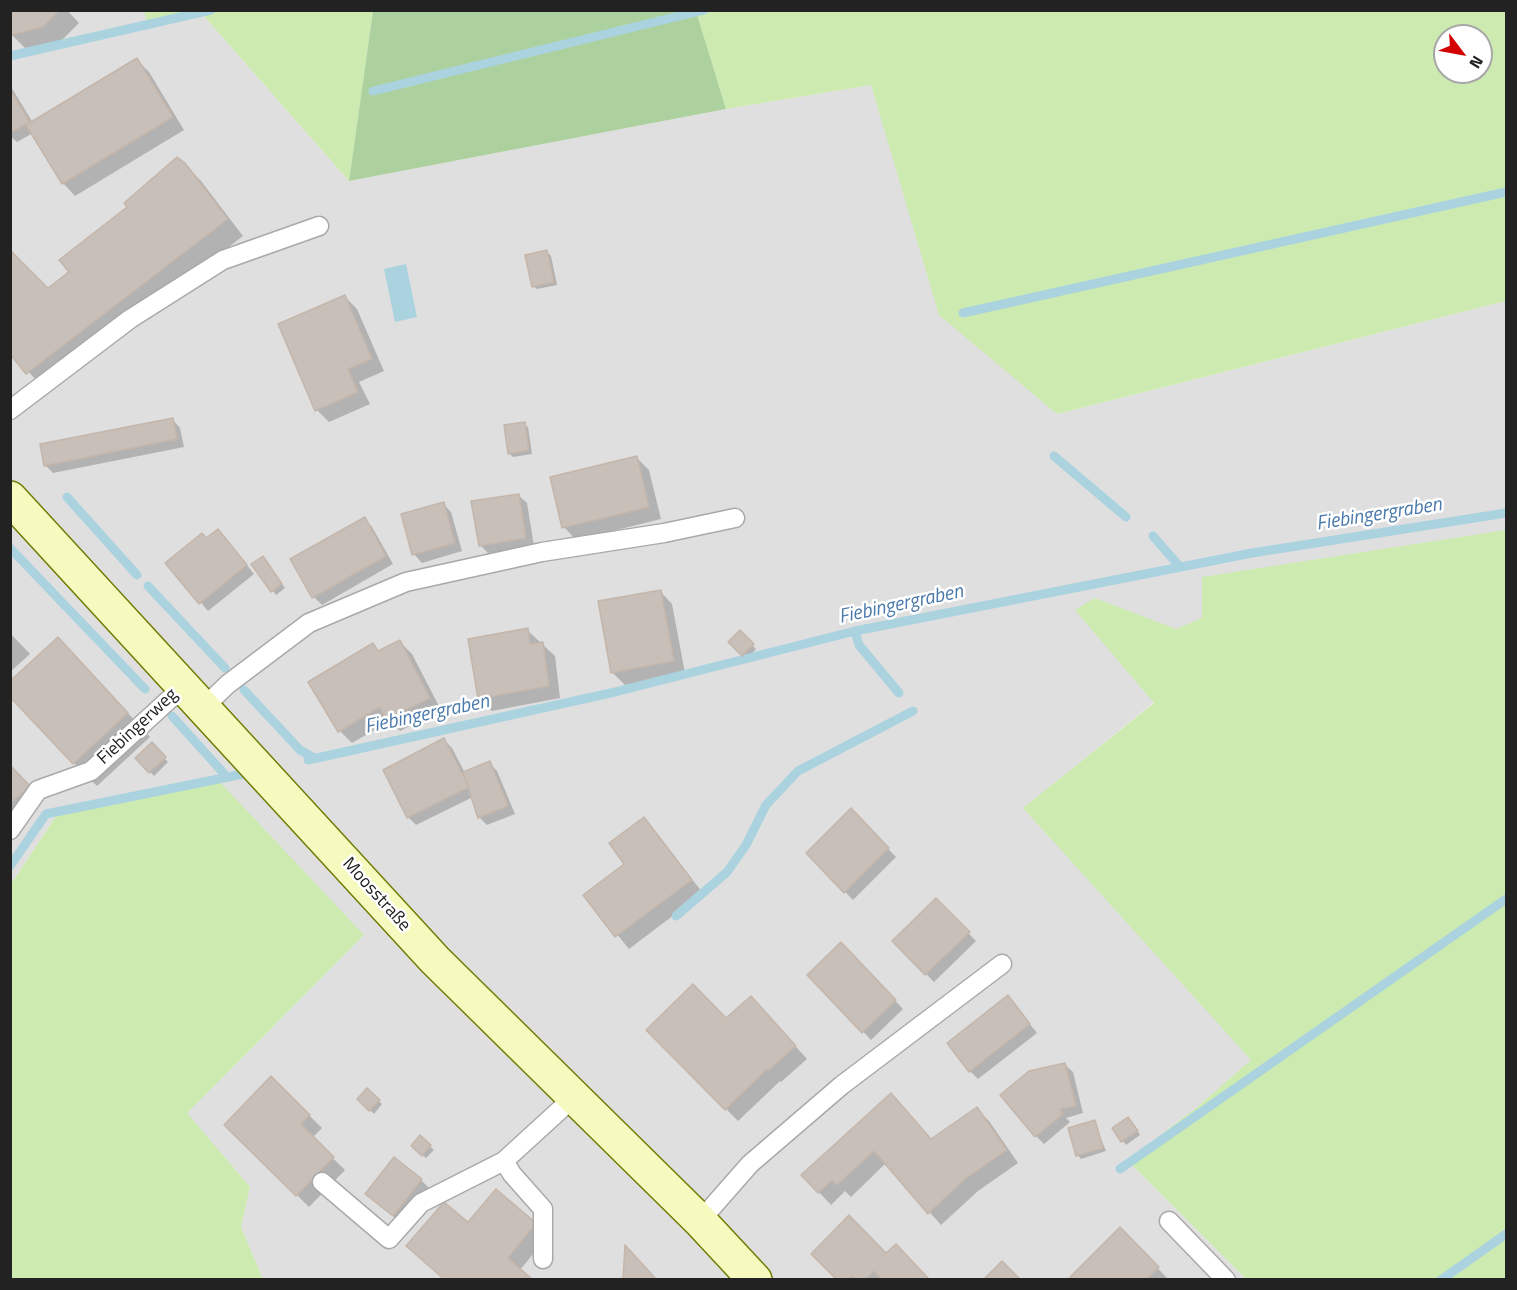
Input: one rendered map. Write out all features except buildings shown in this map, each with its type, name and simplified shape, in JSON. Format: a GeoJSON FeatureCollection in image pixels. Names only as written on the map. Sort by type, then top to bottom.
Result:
{"type":"FeatureCollection","features":[{"type":"Feature","properties":{"kind":"street","name":"Moosstraße"},"geometry":{"type":"LineString","coordinates":[[10,498],[435,960],[700,1221],[755,1280]]}},
{"type":"Feature","properties":{"kind":"lane"},"geometry":{"type":"LineString","coordinates":[[10,410],[130,319],[223,260],[319,226]]}},
{"type":"Feature","properties":{"kind":"lane","name":"Fiebingerweg"},"geometry":{"type":"LineString","coordinates":[[10,830],[38,790],[91,771],[194,696],[228,684],[309,623],[406,582],[542,552],[664,533],[735,518]]}},
{"type":"Feature","properties":{"kind":"lane"},"geometry":{"type":"LineString","coordinates":[[700,1221],[750,1164],[834,1092],[1002,964]]}},
{"type":"Feature","properties":{"kind":"lane"},"geometry":{"type":"LineString","coordinates":[[322,1182],[389,1239],[421,1203],[504,1161],[573,1098]]}},
{"type":"Feature","properties":{"kind":"lane"},"geometry":{"type":"LineString","coordinates":[[504,1161],[512,1174],[543,1209],[543,1259]]}},
{"type":"Feature","properties":{"kind":"lane"},"geometry":{"type":"LineString","coordinates":[[1169,1221],[1226,1280]]}},
{"type":"Feature","properties":{"kind":"shaded area"},"geometry":{"type":"Polygon","coordinates":[[[11,11],[144,11],[148,22],[202,14],[349,181],[726,109],[871,85],[1057,414],[1506,301],[1506,530],[1203,618],[1154,702],[1024,808],[1252,1060],[1195,1109],[1127,1160],[1246,1279],[263,1279],[241,1227],[250,1187],[186,1113],[364,935],[60,810],[11,884],[11,11]]]}},
{"type":"Feature","properties":{"kind":"green space"},"geometry":{"type":"Polygon","coordinates":[[[144,11],[373,11],[349,181],[202,14],[147,22],[144,11]]]}},
{"type":"Feature","properties":{"kind":"green space"},"geometry":{"type":"Polygon","coordinates":[[[373,11],[696,11],[726,109],[349,181],[373,11]]]}},
{"type":"Feature","properties":{"kind":"green space"},"geometry":{"type":"Polygon","coordinates":[[[696,11],[1506,11],[1506,301],[1057,414],[939,315],[871,85],[726,109],[696,11]]]}},
{"type":"Feature","properties":{"kind":"green space"},"geometry":{"type":"Polygon","coordinates":[[[1506,530],[1506,1279],[1246,1279],[1127,1160],[1195,1109],[1251,1060],[1023,808],[1154,703],[1075,610],[1095,598],[1176,629],[1202,618],[1202,577],[1506,530]]]}},
{"type":"Feature","properties":{"kind":"green space"},"geometry":{"type":"Polygon","coordinates":[[[218,780],[364,935],[187,1113],[250,1187],[241,1227],[263,1279],[11,1279],[11,884],[60,810],[218,780]]]}},
{"type":"Feature","properties":{"kind":"water"},"geometry":{"type":"Polygon","coordinates":[[[406,264],[417,317],[395,322],[384,269],[406,264]]]}},
{"type":"Feature","properties":{"kind":"waterway"},"geometry":{"type":"LineString","coordinates":[[10,56],[211,10]]}},
{"type":"Feature","properties":{"kind":"waterway"},"geometry":{"type":"LineString","coordinates":[[373,91],[704,10]]}},
{"type":"Feature","properties":{"kind":"waterway"},"geometry":{"type":"LineString","coordinates":[[963,313],[1506,192]]}},
{"type":"Feature","properties":{"kind":"waterway"},"geometry":{"type":"LineString","coordinates":[[1054,456],[1126,517]]}},
{"type":"Feature","properties":{"kind":"waterway"},"geometry":{"type":"LineString","coordinates":[[67,497],[137,575]]}},
{"type":"Feature","properties":{"kind":"waterway","name":"Fiebingergraben"},"geometry":{"type":"LineString","coordinates":[[308,760],[615,692],[855,631],[1252,553],[1506,513]]}},
{"type":"Feature","properties":{"kind":"waterway"},"geometry":{"type":"LineString","coordinates":[[1153,536],[1180,567]]}},
{"type":"Feature","properties":{"kind":"waterway"},"geometry":{"type":"LineString","coordinates":[[10,548],[145,689]]}},
{"type":"Feature","properties":{"kind":"waterway"},"geometry":{"type":"LineString","coordinates":[[148,586],[225,668]]}},
{"type":"Feature","properties":{"kind":"waterway"},"geometry":{"type":"LineString","coordinates":[[855,631],[859,645],[899,693]]}},
{"type":"Feature","properties":{"kind":"waterway"},"geometry":{"type":"LineString","coordinates":[[244,690],[300,750],[314,758]]}},
{"type":"Feature","properties":{"kind":"waterway"},"geometry":{"type":"LineString","coordinates":[[676,916],[727,872],[746,845],[766,805],[798,771],[913,711]]}},
{"type":"Feature","properties":{"kind":"waterway"},"geometry":{"type":"LineString","coordinates":[[172,716],[227,777]]}},
{"type":"Feature","properties":{"kind":"waterway","name":"Fiebingergraben"},"geometry":{"type":"LineString","coordinates":[[10,866],[46,814],[243,774]]}},
{"type":"Feature","properties":{"kind":"waterway"},"geometry":{"type":"LineString","coordinates":[[1120,1169],[1506,899]]}},
{"type":"Feature","properties":{"kind":"waterway"},"geometry":{"type":"LineString","coordinates":[[1441,1280],[1506,1234]]}}]}
